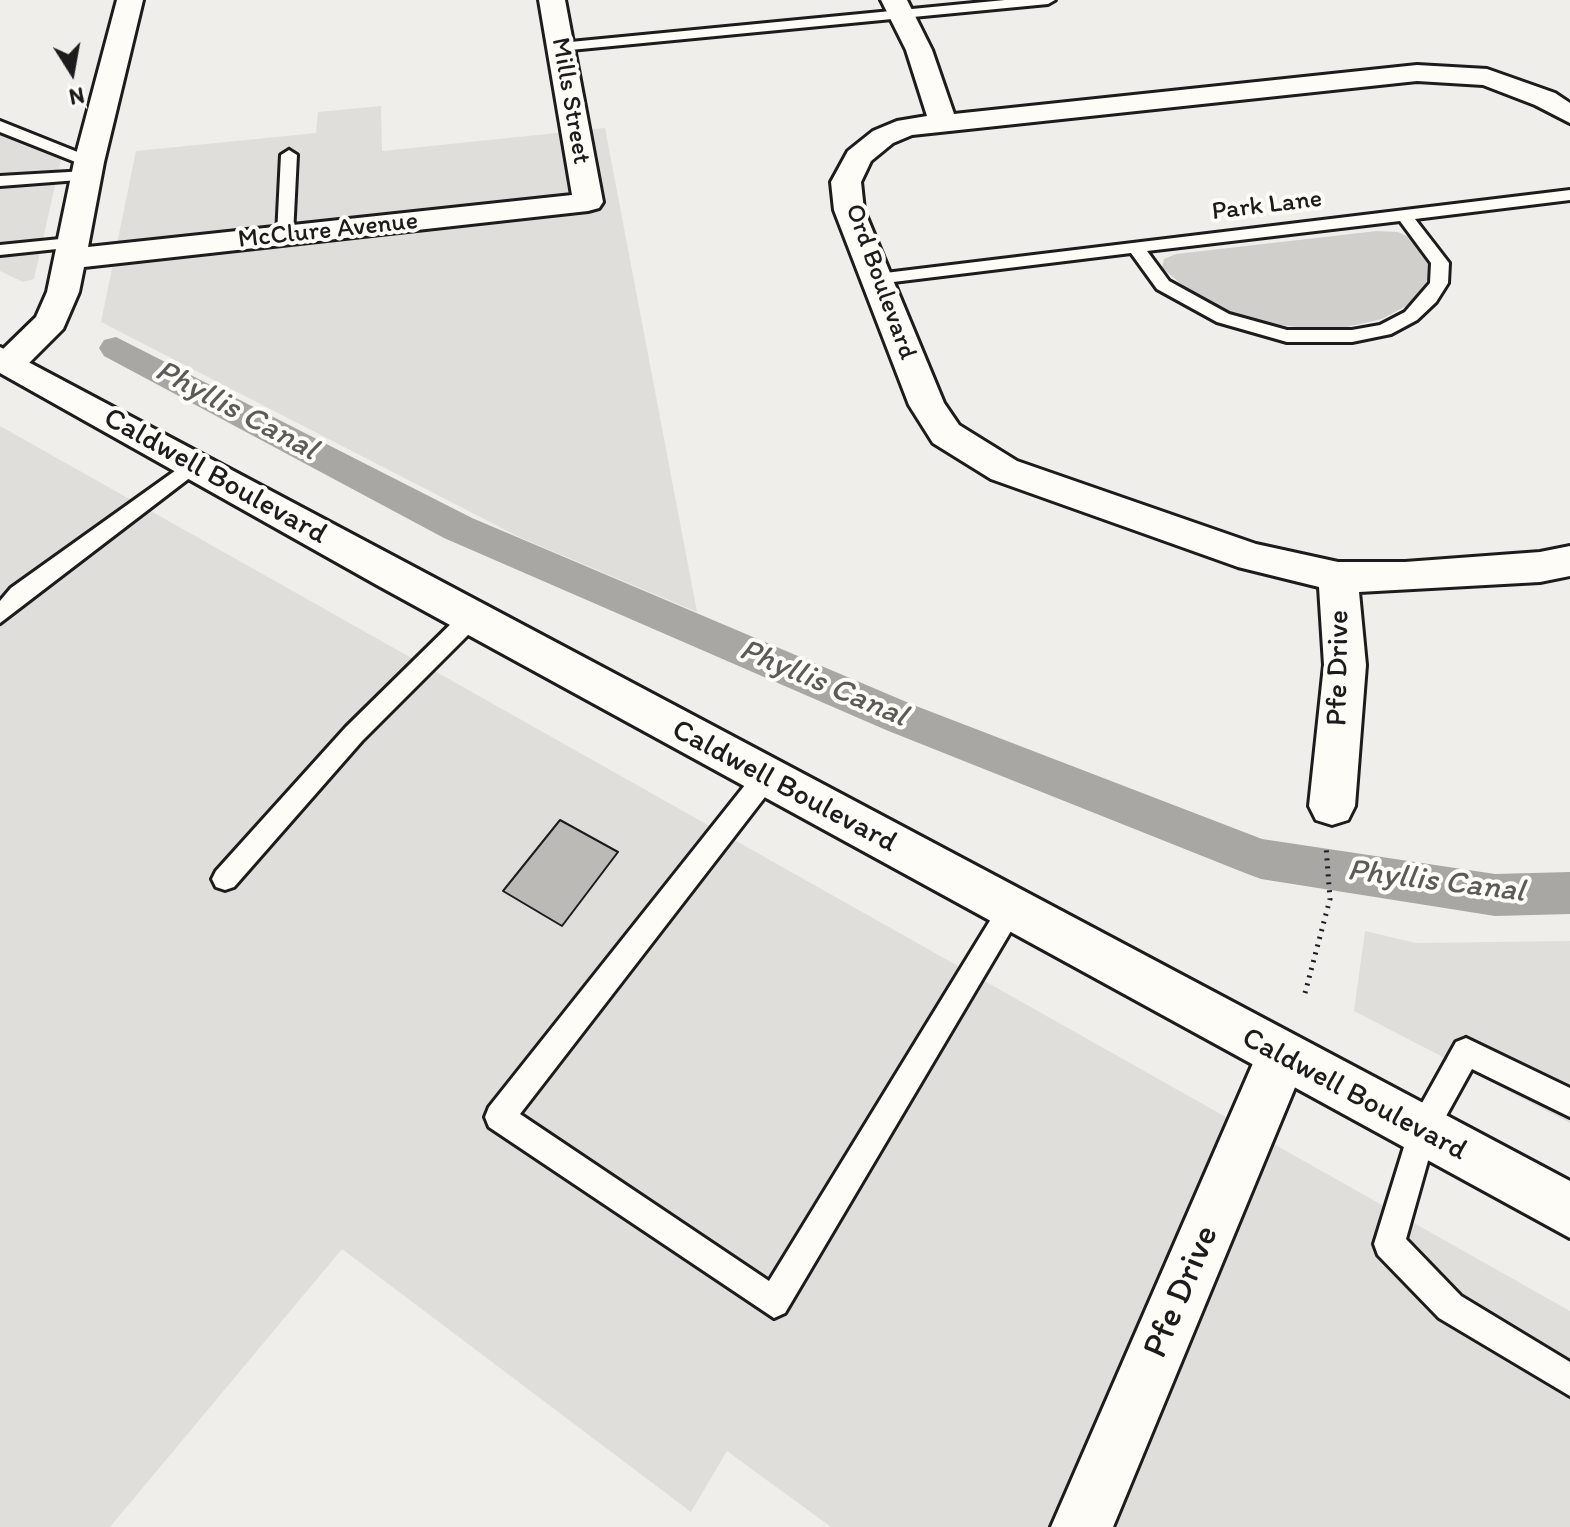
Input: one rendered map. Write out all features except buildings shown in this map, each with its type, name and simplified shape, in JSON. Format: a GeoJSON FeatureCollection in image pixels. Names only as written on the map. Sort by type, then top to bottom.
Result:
{"type":"FeatureCollection","features":[{"type":"Feature","properties":{"kind":"street"},"geometry":{"type":"LineString","coordinates":[[3,363],[51,322],[63,292],[69,251],[130,0]]}},
{"type":"Feature","properties":{"kind":"street","name":"Mills Street"},"geometry":{"type":"LineString","coordinates":[[552,0],[588,202]]}},
{"type":"Feature","properties":{"kind":"street"},"geometry":{"type":"LineString","coordinates":[[898,7],[919,50],[943,123]]}},
{"type":"Feature","properties":{"kind":"street","name":"Ord Boulevard"},"geometry":{"type":"LineString","coordinates":[[1570,115],[1515,86],[1487,77],[1439,72],[907,127],[883,137],[858,157],[846,182],[849,210],[927,405],[946,434],[1004,470],[1252,557],[1338,577],[1405,577],[1540,567],[1570,561]]}},
{"type":"Feature","properties":{"kind":"street","name":"McClure Avenue"},"geometry":{"type":"LineString","coordinates":[[69,251],[285,235],[588,202]]}},
{"type":"Feature","properties":{"kind":"street","name":"Caldwell Boulevard"},"geometry":{"type":"LineString","coordinates":[[3,363],[1570,1211]]}},
{"type":"Feature","properties":{"kind":"street","name":"Pfe Drive"},"geometry":{"type":"LineString","coordinates":[[1329,822],[1345,665],[1338,577]]}},
{"type":"Feature","properties":{"kind":"street","name":"Pfe Drive"},"geometry":{"type":"LineString","coordinates":[[1082,1527],[1282,1056]]}},
{"type":"Feature","properties":{"kind":"lane"},"geometry":{"type":"LineString","coordinates":[[560,47],[898,7],[1048,0]]}},
{"type":"Feature","properties":{"kind":"lane"},"geometry":{"type":"LineString","coordinates":[[0,126],[88,169]]}},
{"type":"Feature","properties":{"kind":"lane"},"geometry":{"type":"LineString","coordinates":[[0,146],[22,135]]}},
{"type":"Feature","properties":{"kind":"lane"},"geometry":{"type":"LineString","coordinates":[[285,235],[289,155]]}},
{"type":"Feature","properties":{"kind":"lane"},"geometry":{"type":"LineString","coordinates":[[0,181],[88,169]]}},
{"type":"Feature","properties":{"kind":"lane","name":"Park Lane"},"geometry":{"type":"LineString","coordinates":[[877,279],[1570,195]]}},
{"type":"Feature","properties":{"kind":"lane"},"geometry":{"type":"LineString","coordinates":[[1136,248],[1163,285],[1223,318],[1287,336],[1352,336],[1385,330],[1411,316],[1430,298],[1439,283],[1440,263],[1404,215]]}},
{"type":"Feature","properties":{"kind":"lane"},"geometry":{"type":"LineString","coordinates":[[0,250],[69,251]]}},
{"type":"Feature","properties":{"kind":"lane"},"geometry":{"type":"LineString","coordinates":[[1,611],[19,594],[193,465]]}},
{"type":"Feature","properties":{"kind":"lane"},"geometry":{"type":"LineString","coordinates":[[225,879],[354,734],[471,618]]}},
{"type":"Feature","properties":{"kind":"lane"},"geometry":{"type":"LineString","coordinates":[[766,777],[499,1117],[774,1302],[1011,909]]}},
{"type":"Feature","properties":{"kind":"lane"},"geometry":{"type":"LineString","coordinates":[[1570,1103],[1466,1052],[1422,1131],[1389,1244],[1450,1307],[1570,1380]]}},
{"type":"Feature","properties":{"kind":"path"},"geometry":{"type":"LineString","coordinates":[[1305,993],[1330,899],[1329,822]]}},
{"type":"Feature","properties":{"kind":"shaded area"},"geometry":{"type":"Polygon","coordinates":[[[381,106],[382,151],[605,128],[697,612],[521,538],[101,322],[136,151],[316,133],[318,112],[381,106]]]}},
{"type":"Feature","properties":{"kind":"shaded area"},"geometry":{"type":"Polygon","coordinates":[[[0,133],[61,159],[34,279],[23,282],[0,271],[0,133]]]}},
{"type":"Feature","properties":{"kind":"shaded area"},"geometry":{"type":"Polygon","coordinates":[[[1377,231],[1398,232],[1413,239],[1425,253],[1430,270],[1424,289],[1406,306],[1382,319],[1347,327],[1306,328],[1235,315],[1196,296],[1162,268],[1164,259],[1176,254],[1377,231]]]}},
{"type":"Feature","properties":{"kind":"shaded area"},"geometry":{"type":"Polygon","coordinates":[[[0,426],[1570,1311],[1570,1527],[831,1527],[727,1451],[691,1512],[342,1249],[110,1527],[0,1527],[0,426]]]}},
{"type":"Feature","properties":{"kind":"shaded area"},"geometry":{"type":"Polygon","coordinates":[[[1365,931],[1416,943],[1570,941],[1570,1123],[1354,1011],[1365,931]]]}},
{"type":"Feature","properties":{"kind":"waterway","name":"Phyllis Canal"},"geometry":{"type":"LineString","coordinates":[[116,348],[458,528],[901,718],[1261,859],[1495,895],[1570,893]]}}]}
